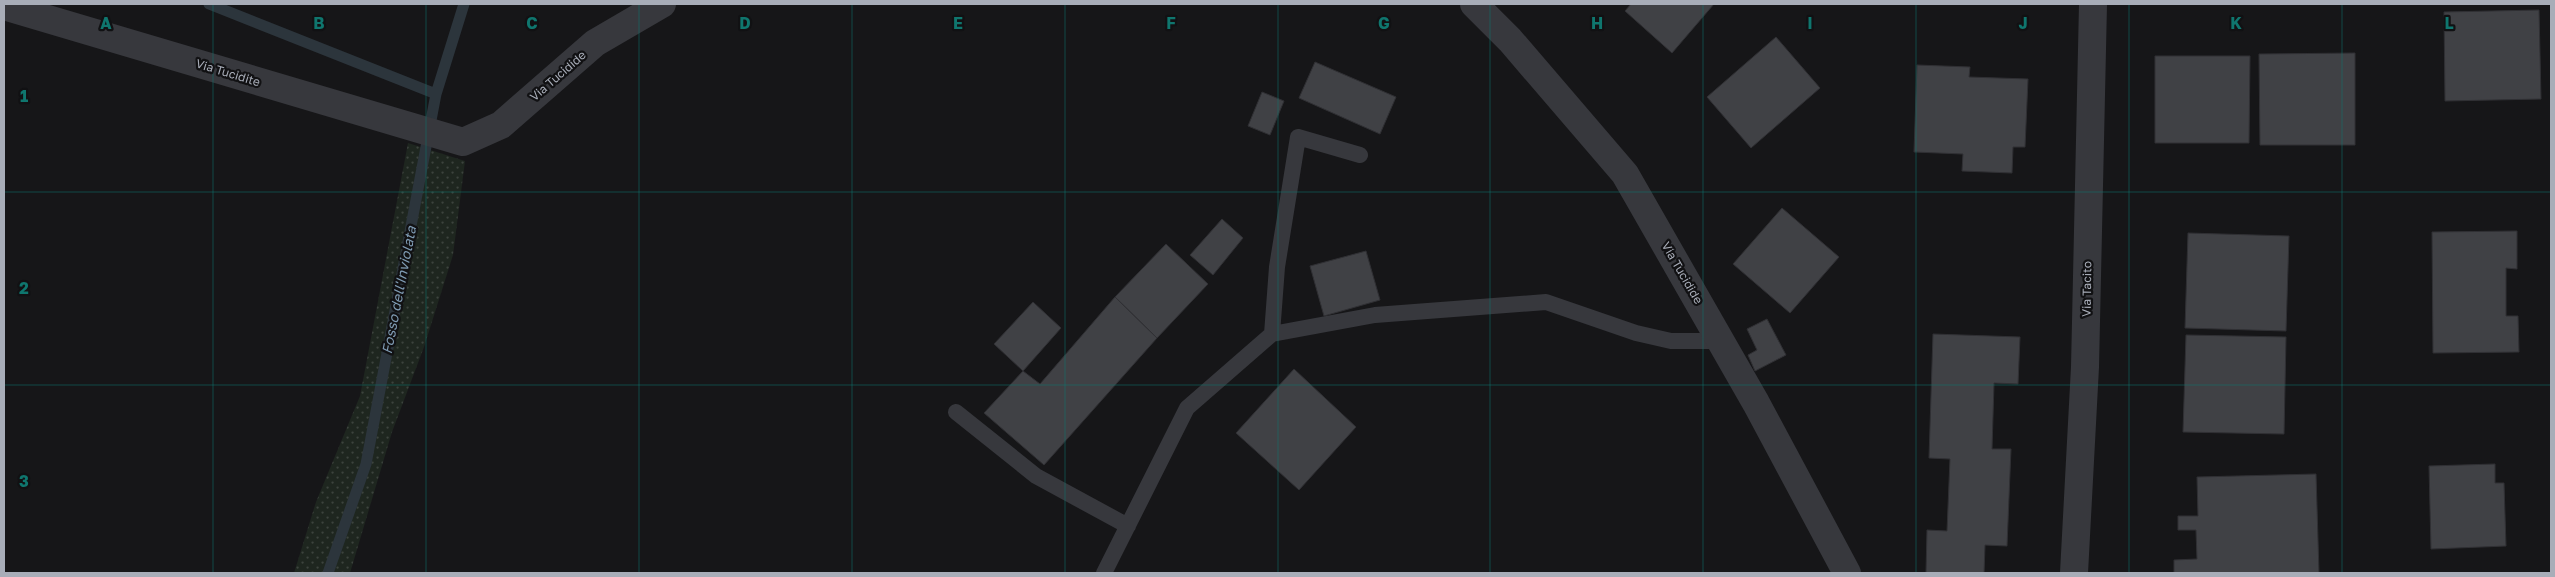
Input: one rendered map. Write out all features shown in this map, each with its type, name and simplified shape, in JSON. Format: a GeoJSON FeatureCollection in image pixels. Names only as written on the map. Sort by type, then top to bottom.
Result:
{"type":"FeatureCollection","features":[{"type":"Feature","properties":{"kind":"street","name":"Via Tucidide"},"geometry":{"type":"LineString","coordinates":[[453,139],[463,142],[501,126],[595,43],[662,4]]}},
{"type":"Feature","properties":{"kind":"street","name":"Via Tucidide"},"geometry":{"type":"LineString","coordinates":[[1474,4],[1510,40],[1625,174],[1756,403],[1847,573]]}},
{"type":"Feature","properties":{"kind":"street","name":"Via Tacito"},"geometry":{"type":"LineString","coordinates":[[2074,573],[2085,367],[2093,4]]}},
{"type":"Feature","properties":{"kind":"street","name":"Via Tucidite"},"geometry":{"type":"LineString","coordinates":[[4,6],[453,139]]}},
{"type":"Feature","properties":{"kind":"lane"},"geometry":{"type":"LineString","coordinates":[[1272,334],[1277,267],[1298,138],[1360,155]]}},
{"type":"Feature","properties":{"kind":"lane"},"geometry":{"type":"LineString","coordinates":[[1104,573],[1187,408],[1272,334],[1375,315],[1546,302],[1636,333],[1671,341],[1720,341]]}},
{"type":"Feature","properties":{"kind":"lane"},"geometry":{"type":"LineString","coordinates":[[956,412],[1036,476],[1128,526]]}},
{"type":"Feature","properties":{"kind":"shaded area"},"geometry":{"type":"Polygon","coordinates":[[[408,143],[465,161],[453,255],[424,347],[392,432],[350,573],[294,573],[316,502],[360,396],[408,143]]]}},
{"type":"Feature","properties":{"kind":"building"},"geometry":{"type":"Polygon","coordinates":[[[1631,4],[1714,4],[1672,53],[1625,11],[1631,4]]]}},
{"type":"Feature","properties":{"kind":"building"},"geometry":{"type":"Polygon","coordinates":[[[2539,10],[2541,99],[2445,101],[2444,12],[2539,10]]]}},
{"type":"Feature","properties":{"kind":"building"},"geometry":{"type":"Polygon","coordinates":[[[1776,37],[1820,88],[1751,148],[1707,97],[1776,37]]]}},
{"type":"Feature","properties":{"kind":"building"},"geometry":{"type":"Polygon","coordinates":[[[2355,53],[2355,145],[2260,145],[2259,54],[2355,53]]]}},
{"type":"Feature","properties":{"kind":"building"},"geometry":{"type":"Polygon","coordinates":[[[2155,56],[2250,56],[2249,143],[2155,143],[2155,56]]]}},
{"type":"Feature","properties":{"kind":"building"},"geometry":{"type":"Polygon","coordinates":[[[1315,62],[1396,97],[1380,134],[1299,98],[1315,62]]]}},
{"type":"Feature","properties":{"kind":"building"},"geometry":{"type":"Polygon","coordinates":[[[1917,65],[1970,67],[1969,77],[2028,79],[2025,147],[2013,147],[2012,173],[1962,171],[1963,154],[1914,152],[1917,65]]]}},
{"type":"Feature","properties":{"kind":"building"},"geometry":{"type":"Polygon","coordinates":[[[1262,92],[1284,101],[1270,135],[1248,126],[1262,92]]]}},
{"type":"Feature","properties":{"kind":"building"},"geometry":{"type":"Polygon","coordinates":[[[1782,208],[1839,257],[1790,313],[1733,264],[1782,208]]]}},
{"type":"Feature","properties":{"kind":"building"},"geometry":{"type":"Polygon","coordinates":[[[1222,219],[1243,238],[1213,275],[1190,255],[1222,219]]]}},
{"type":"Feature","properties":{"kind":"building"},"geometry":{"type":"Polygon","coordinates":[[[2517,231],[2517,269],[2506,268],[2506,316],[2518,316],[2519,352],[2433,353],[2432,232],[2517,231]]]}},
{"type":"Feature","properties":{"kind":"building"},"geometry":{"type":"Polygon","coordinates":[[[2188,233],[2289,236],[2286,331],[2185,328],[2188,233]]]}},
{"type":"Feature","properties":{"kind":"building"},"geometry":{"type":"Polygon","coordinates":[[[1166,244],[1208,284],[1157,338],[1115,297],[1166,244]]]}},
{"type":"Feature","properties":{"kind":"building"},"geometry":{"type":"Polygon","coordinates":[[[1366,251],[1380,300],[1324,316],[1310,266],[1366,251]]]}},
{"type":"Feature","properties":{"kind":"building"},"geometry":{"type":"Polygon","coordinates":[[[1115,297],[1157,338],[1044,465],[984,413],[1023,371],[1040,384],[1115,297]]]}},
{"type":"Feature","properties":{"kind":"building"},"geometry":{"type":"Polygon","coordinates":[[[1033,302],[1061,328],[1023,371],[994,344],[1033,302]]]}},
{"type":"Feature","properties":{"kind":"building"},"geometry":{"type":"Polygon","coordinates":[[[1767,319],[1786,355],[1755,371],[1748,355],[1757,350],[1747,329],[1767,319]]]}},
{"type":"Feature","properties":{"kind":"building"},"geometry":{"type":"Polygon","coordinates":[[[1933,334],[2020,337],[2018,384],[1994,383],[1992,449],[2011,449],[2007,546],[1985,545],[1984,573],[1926,573],[1927,530],[1947,531],[1950,459],[1929,458],[1933,334]]]}},
{"type":"Feature","properties":{"kind":"building"},"geometry":{"type":"Polygon","coordinates":[[[2186,335],[2286,337],[2284,434],[2183,432],[2186,335]]]}},
{"type":"Feature","properties":{"kind":"building"},"geometry":{"type":"Polygon","coordinates":[[[1294,369],[1356,427],[1299,490],[1236,433],[1294,369]]]}},
{"type":"Feature","properties":{"kind":"building"},"geometry":{"type":"Polygon","coordinates":[[[2495,464],[2495,483],[2504,483],[2506,546],[2431,549],[2429,466],[2495,464]]]}},
{"type":"Feature","properties":{"kind":"building"},"geometry":{"type":"Polygon","coordinates":[[[2316,474],[2319,573],[2174,573],[2174,560],[2197,559],[2196,530],[2178,530],[2178,516],[2198,516],[2197,477],[2316,474]]]}},
{"type":"Feature","properties":{"kind":"waterway"},"geometry":{"type":"LineString","coordinates":[[209,4],[436,94]]}},
{"type":"Feature","properties":{"kind":"waterway","name":"Fosso dell'Inviolata"},"geometry":{"type":"LineString","coordinates":[[328,573],[366,464],[436,94],[464,4]]}}]}
